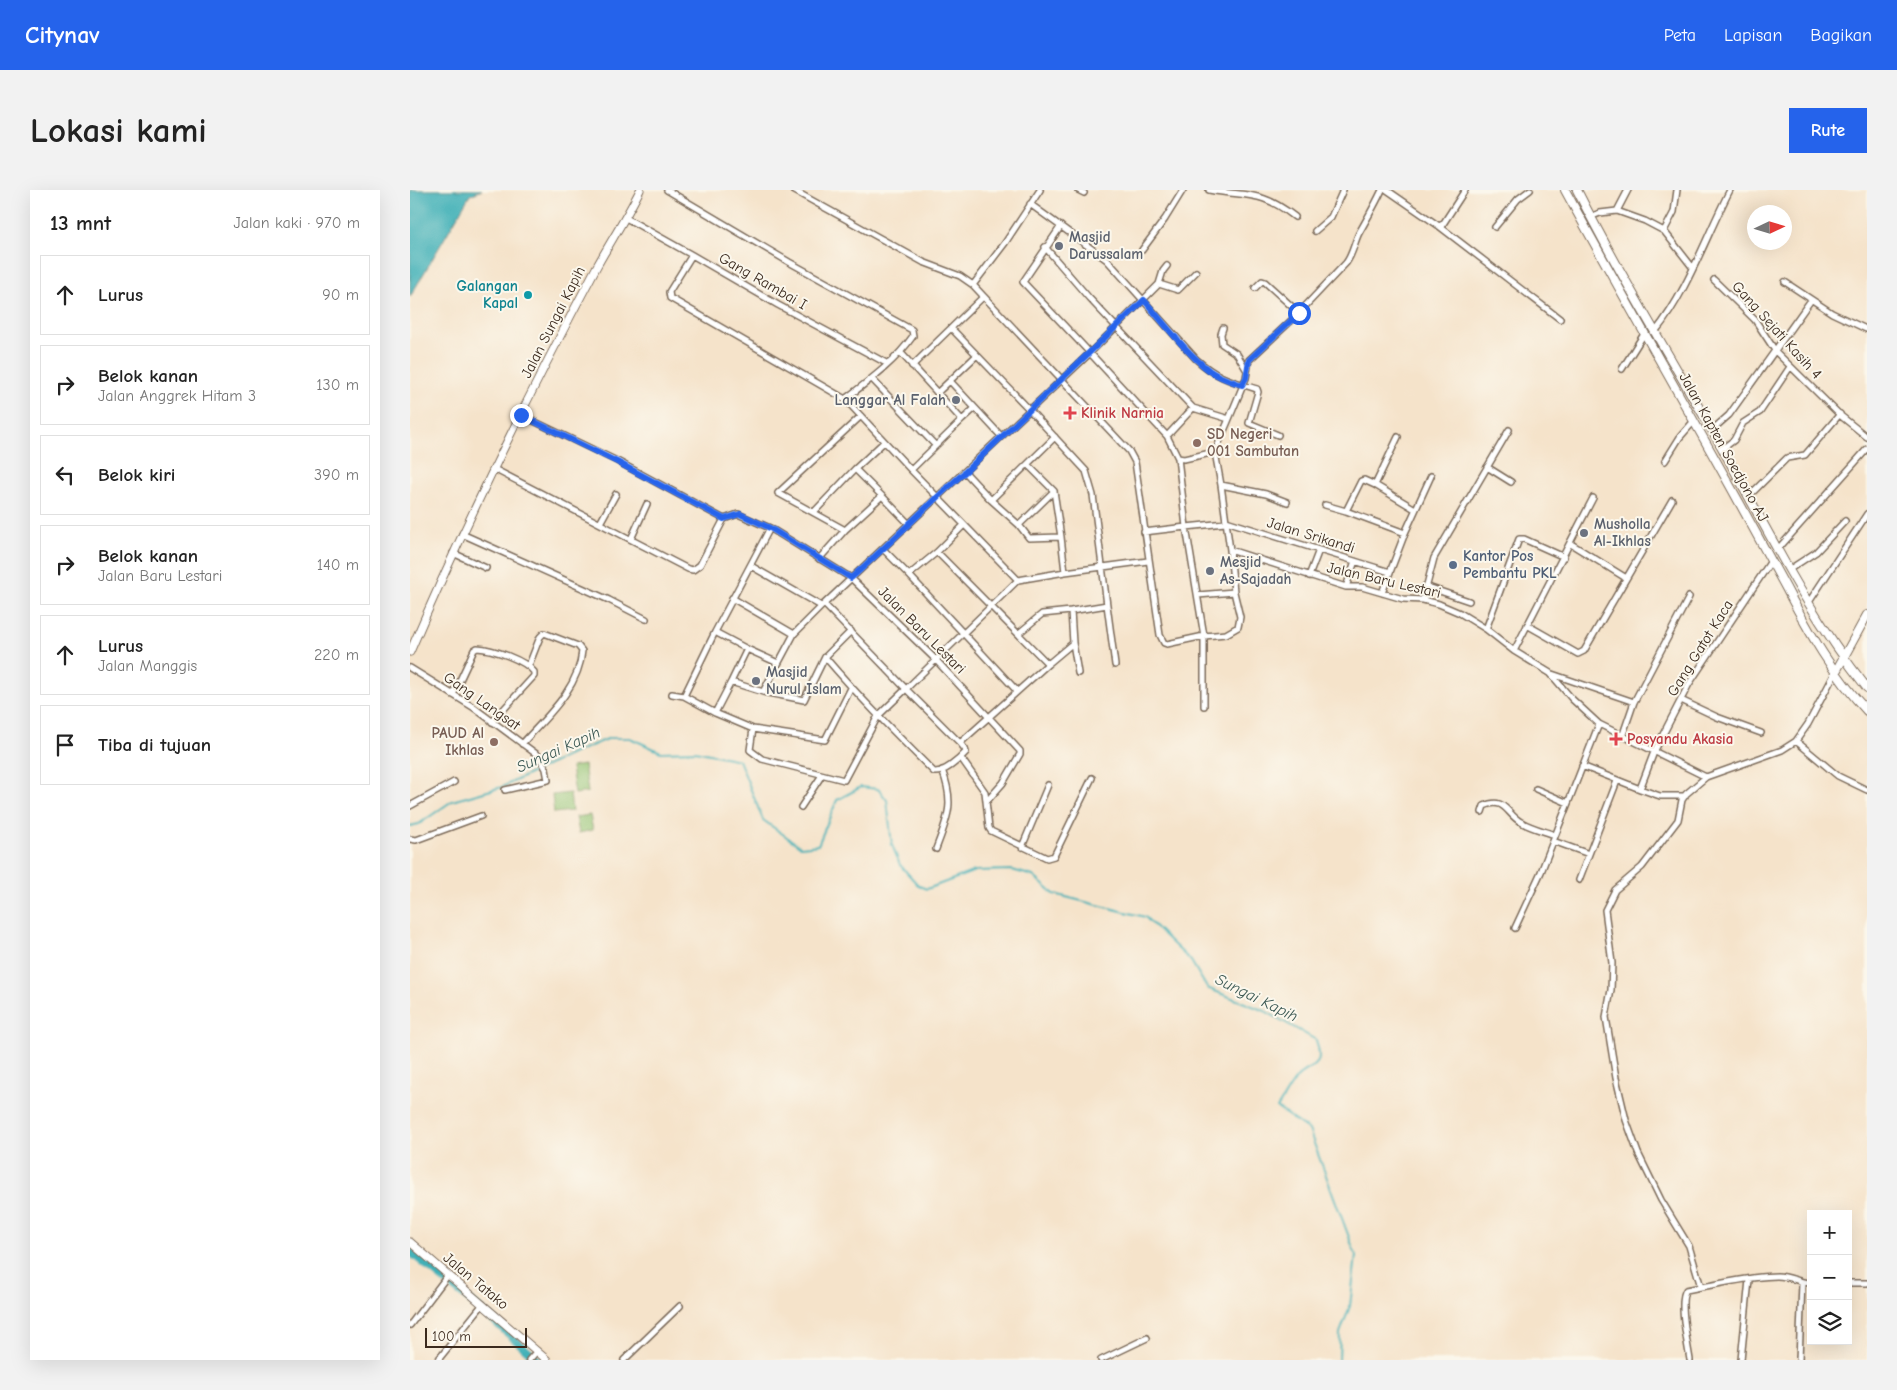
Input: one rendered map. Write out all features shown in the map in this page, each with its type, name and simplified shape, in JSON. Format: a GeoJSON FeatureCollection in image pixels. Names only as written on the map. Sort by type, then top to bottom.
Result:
{"type":"FeatureCollection","features":[{"type":"Feature","properties":{"kind":"main road","name":"Jalan Kapten Soedjono AJ"},"geometry":{"type":"LineString","coordinates":[[1565,190],[1800,614],[1835,673],[1852,696],[1867,711]]}},
{"type":"Feature","properties":{"kind":"main road","name":"Jalan Kapten Soedjono AJ"},"geometry":{"type":"LineString","coordinates":[[1576,190],[1778,549],[1842,656],[1867,688]]}},
{"type":"Feature","properties":{"kind":"main road"},"geometry":{"type":"LineString","coordinates":[[1637,322],[1646,316]]}},
{"type":"Feature","properties":{"kind":"main road"},"geometry":{"type":"LineString","coordinates":[[1835,673],[1842,656],[1866,617]]}},
{"type":"Feature","properties":{"kind":"street","name":"Jalan Sungai Kapih"},"geometry":{"type":"LineString","coordinates":[[410,652],[453,553],[494,469],[598,265],[640,190]]}},
{"type":"Feature","properties":{"kind":"street"},"geometry":{"type":"LineString","coordinates":[[667,190],[789,262],[912,330],[913,336],[901,353],[872,379],[845,399]]}},
{"type":"Feature","properties":{"kind":"street"},"geometry":{"type":"LineString","coordinates":[[794,190],[923,262],[960,276],[973,285],[1133,457],[1162,641],[1167,644],[1204,636],[1226,634],[1238,627],[1240,617],[1234,592],[1230,550],[1215,452],[1246,378],[1249,360],[1299,313],[1350,257],[1360,232],[1367,222],[1382,190]]}},
{"type":"Feature","properties":{"kind":"street"},"geometry":{"type":"LineString","coordinates":[[973,285],[1040,190]]}},
{"type":"Feature","properties":{"kind":"street"},"geometry":{"type":"LineString","coordinates":[[1142,250],[1183,190]]}},
{"type":"Feature","properties":{"kind":"street"},"geometry":{"type":"LineString","coordinates":[[1209,190],[1242,193],[1264,198],[1295,217]]}},
{"type":"Feature","properties":{"kind":"street"},"geometry":{"type":"LineString","coordinates":[[1315,231],[1331,217],[1343,190]]}},
{"type":"Feature","properties":{"kind":"street"},"geometry":{"type":"LineString","coordinates":[[1387,190],[1439,226],[1560,319]]}},
{"type":"Feature","properties":{"kind":"street"},"geometry":{"type":"LineString","coordinates":[[1439,226],[1442,225],[1465,190]]}},
{"type":"Feature","properties":{"kind":"street"},"geometry":{"type":"LineString","coordinates":[[1495,227],[1518,199],[1530,190]]}},
{"type":"Feature","properties":{"kind":"street"},"geometry":{"type":"LineString","coordinates":[[1617,211],[1628,190]]}},
{"type":"Feature","properties":{"kind":"street"},"geometry":{"type":"LineString","coordinates":[[1664,231],[1674,212],[1677,190]]}},
{"type":"Feature","properties":{"kind":"street"},"geometry":{"type":"LineString","coordinates":[[1656,332],[1693,268],[1730,190]]}},
{"type":"Feature","properties":{"kind":"street"},"geometry":{"type":"LineString","coordinates":[[1030,204],[1107,260],[1196,359],[1209,370],[1218,376],[1256,389],[1258,392],[1249,423],[1278,435]]}},
{"type":"Feature","properties":{"kind":"street"},"geometry":{"type":"LineString","coordinates":[[1590,216],[1617,211],[1646,221],[1664,231],[1693,268]]}},
{"type":"Feature","properties":{"kind":"street","name":"Gang Rambai I"},"geometry":{"type":"LineString","coordinates":[[626,218],[692,254],[778,305],[888,364]]}},
{"type":"Feature","properties":{"kind":"street"},"geometry":{"type":"LineString","coordinates":[[1061,226],[1023,280],[1023,283],[1168,436],[1178,458],[1186,527],[1204,636],[1204,706]]}},
{"type":"Feature","properties":{"kind":"street"},"geometry":{"type":"LineString","coordinates":[[1046,247],[1088,298],[1193,408],[1229,419]]}},
{"type":"Feature","properties":{"kind":"street"},"geometry":{"type":"LineString","coordinates":[[692,254],[669,292],[670,298],[845,399],[910,470],[1018,580]]}},
{"type":"Feature","properties":{"kind":"street"},"geometry":{"type":"LineString","coordinates":[[763,692],[794,634],[936,497],[965,472],[1117,328],[1159,284],[1163,271],[1167,266]]}},
{"type":"Feature","properties":{"kind":"street"},"geometry":{"type":"LineString","coordinates":[[1159,284],[1177,290],[1196,272]]}},
{"type":"Feature","properties":{"kind":"street","name":"Gang Sejati Kasih 4"},"geometry":{"type":"LineString","coordinates":[[1714,280],[1755,320],[1776,352],[1790,367],[1867,437]]}},
{"type":"Feature","properties":{"kind":"street"},"geometry":{"type":"LineString","coordinates":[[1255,288],[1262,282],[1265,282],[1299,313]]}},
{"type":"Feature","properties":{"kind":"street"},"geometry":{"type":"LineString","coordinates":[[1786,282],[1832,313],[1866,329]]}},
{"type":"Feature","properties":{"kind":"street"},"geometry":{"type":"LineString","coordinates":[[912,366],[983,297]]}},
{"type":"Feature","properties":{"kind":"street"},"geometry":{"type":"LineString","coordinates":[[1712,430],[1729,415],[1776,352],[1811,300]]}},
{"type":"Feature","properties":{"kind":"street"},"geometry":{"type":"LineString","coordinates":[[951,328],[1086,471],[1093,495],[1115,664]]}},
{"type":"Feature","properties":{"kind":"street"},"geometry":{"type":"LineString","coordinates":[[1223,328],[1221,334],[1222,344],[1237,354],[1246,369]]}},
{"type":"Feature","properties":{"kind":"street"},"geometry":{"type":"LineString","coordinates":[[1622,369],[1644,334]]}},
{"type":"Feature","properties":{"kind":"street"},"geometry":{"type":"LineString","coordinates":[[901,353],[962,420]]}},
{"type":"Feature","properties":{"kind":"street"},"geometry":{"type":"LineString","coordinates":[[937,393],[977,355]]}},
{"type":"Feature","properties":{"kind":"street"},"geometry":{"type":"LineString","coordinates":[[1722,448],[1734,440],[1743,423],[1760,412],[1790,367]]}},
{"type":"Feature","properties":{"kind":"street"},"geometry":{"type":"LineString","coordinates":[[872,379],[935,445]]}},
{"type":"Feature","properties":{"kind":"street"},"geometry":{"type":"LineString","coordinates":[[950,381],[1001,436]]}},
{"type":"Feature","properties":{"kind":"street"},"geometry":{"type":"LineString","coordinates":[[910,470],[974,408]]}},
{"type":"Feature","properties":{"kind":"street"},"geometry":{"type":"LineString","coordinates":[[1168,436],[1193,408]]}},
{"type":"Feature","properties":{"kind":"street"},"geometry":{"type":"LineString","coordinates":[[1749,496],[1787,458],[1805,455],[1840,414]]}},
{"type":"Feature","properties":{"kind":"street"},"geometry":{"type":"LineString","coordinates":[[494,469],[688,569],[693,570],[700,565],[724,519],[617,462],[521,415]]}},
{"type":"Feature","properties":{"kind":"street"},"geometry":{"type":"LineString","coordinates":[[845,530],[778,493],[861,416]]}},
{"type":"Feature","properties":{"kind":"street"},"geometry":{"type":"LineString","coordinates":[[1666,462],[1680,437],[1694,421]]}},
{"type":"Feature","properties":{"kind":"street"},"geometry":{"type":"LineString","coordinates":[[1423,600],[1425,586],[1434,558],[1509,430]]}},
{"type":"Feature","properties":{"kind":"street"},"geometry":{"type":"LineString","coordinates":[[991,500],[1055,437]]}},
{"type":"Feature","properties":{"kind":"street"},"geometry":{"type":"LineString","coordinates":[[1375,485],[1398,437]]}},
{"type":"Feature","properties":{"kind":"street"},"geometry":{"type":"LineString","coordinates":[[814,512],[884,442]]}},
{"type":"Feature","properties":{"kind":"street"},"geometry":{"type":"LineString","coordinates":[[1778,549],[1867,449]]}},
{"type":"Feature","properties":{"kind":"street"},"geometry":{"type":"LineString","coordinates":[[1178,458],[1184,459],[1215,452]]}},
{"type":"Feature","properties":{"kind":"street"},"geometry":{"type":"LineString","coordinates":[[1028,464],[1054,491],[1065,572]]}},
{"type":"Feature","properties":{"kind":"street"},"geometry":{"type":"LineString","coordinates":[[1487,467],[1511,482]]}},
{"type":"Feature","properties":{"kind":"street"},"geometry":{"type":"LineString","coordinates":[[855,470],[909,524]]}},
{"type":"Feature","properties":{"kind":"street"},"geometry":{"type":"LineString","coordinates":[[965,472],[1032,539],[1061,537]]}},
{"type":"Feature","properties":{"kind":"street"},"geometry":{"type":"LineString","coordinates":[[1382,593],[1415,509],[1431,476]]}},
{"type":"Feature","properties":{"kind":"street"},"geometry":{"type":"LineString","coordinates":[[1346,511],[1361,481],[1364,480],[1415,509]]}},
{"type":"Feature","properties":{"kind":"street"},"geometry":{"type":"LineString","coordinates":[[1220,485],[1266,494],[1287,502]]}},
{"type":"Feature","properties":{"kind":"street"},"geometry":{"type":"LineString","coordinates":[[1019,525],[1054,491]]}},
{"type":"Feature","properties":{"kind":"street"},"geometry":{"type":"LineString","coordinates":[[600,523],[616,494]]}},
{"type":"Feature","properties":{"kind":"street"},"geometry":{"type":"LineString","coordinates":[[819,559],[845,530],[882,496]]}},
{"type":"Feature","properties":{"kind":"street"},"geometry":{"type":"LineString","coordinates":[[1514,652],[1526,625],[1571,544],[1593,498]]}},
{"type":"Feature","properties":{"kind":"street"},"geometry":{"type":"LineString","coordinates":[[1526,625],[1580,654],[1584,651],[1672,500]]}},
{"type":"Feature","properties":{"kind":"street"},"geometry":{"type":"LineString","coordinates":[[631,539],[647,504]]}},
{"type":"Feature","properties":{"kind":"street"},"geometry":{"type":"LineString","coordinates":[[1325,505],[1405,533]]}},
{"type":"Feature","properties":{"kind":"street","name":"Jalan Baru Lestari"},"geometry":{"type":"LineString","coordinates":[[724,519],[740,514],[770,528],[851,578],[935,659],[1020,753],[1004,783],[987,801]]}},
{"type":"Feature","properties":{"kind":"street"},"geometry":{"type":"LineString","coordinates":[[1809,602],[1867,514]]}},
{"type":"Feature","properties":{"kind":"street"},"geometry":{"type":"LineString","coordinates":[[1790,569],[1816,552],[1845,521]]}},
{"type":"Feature","properties":{"kind":"street"},"geometry":{"type":"LineString","coordinates":[[1144,532],[1225,522]]}},
{"type":"Feature","properties":{"kind":"street","name":"Jalan Srikandi"},"geometry":{"type":"LineString","coordinates":[[1225,522],[1390,572]]}},
{"type":"Feature","properties":{"kind":"street"},"geometry":{"type":"LineString","coordinates":[[909,575],[937,552],[964,525]]}},
{"type":"Feature","properties":{"kind":"street"},"geometry":{"type":"LineString","coordinates":[[684,696],[732,598],[770,528]]}},
{"type":"Feature","properties":{"kind":"street"},"geometry":{"type":"LineString","coordinates":[[462,534],[604,597],[646,619]]}},
{"type":"Feature","properties":{"kind":"street"},"geometry":{"type":"LineString","coordinates":[[1486,628],[1519,539],[1524,539],[1564,557]]}},
{"type":"Feature","properties":{"kind":"street"},"geometry":{"type":"LineString","coordinates":[[1571,544],[1626,578]]}},
{"type":"Feature","properties":{"kind":"street"},"geometry":{"type":"LineString","coordinates":[[883,549],[964,633],[1017,692]]}},
{"type":"Feature","properties":{"kind":"street","name":"Jalan Baru Lestari"},"geometry":{"type":"LineString","coordinates":[[1230,550],[1346,587],[1362,587],[1404,599],[1423,600],[1446,607],[1486,628],[1514,652],[1550,673],[1572,699],[1599,724],[1706,777]]}},
{"type":"Feature","properties":{"kind":"street"},"geometry":{"type":"LineString","coordinates":[[1309,576],[1319,550]]}},
{"type":"Feature","properties":{"kind":"street"},"geometry":{"type":"LineString","coordinates":[[937,552],[1048,664]]}},
{"type":"Feature","properties":{"kind":"street"},"geometry":{"type":"LineString","coordinates":[[453,553],[486,568]]}},
{"type":"Feature","properties":{"kind":"street"},"geometry":{"type":"LineString","coordinates":[[753,729],[750,747],[762,759],[846,779],[878,716],[1018,580],[1148,561]]}},
{"type":"Feature","properties":{"kind":"street"},"geometry":{"type":"LineString","coordinates":[[1346,587],[1355,561]]}},
{"type":"Feature","properties":{"kind":"street","name":"Gang Gatot Kaca"},"geometry":{"type":"LineString","coordinates":[[1640,789],[1654,752],[1690,684],[1771,561]]}},
{"type":"Feature","properties":{"kind":"street"},"geometry":{"type":"LineString","coordinates":[[751,566],[823,605],[960,743],[966,750],[962,758],[942,770],[934,772],[851,688],[825,657]]}},
{"type":"Feature","properties":{"kind":"street"},"geometry":{"type":"LineString","coordinates":[[1425,586],[1469,601]]}},
{"type":"Feature","properties":{"kind":"street"},"geometry":{"type":"LineString","coordinates":[[1198,596],[1234,592]]}},
{"type":"Feature","properties":{"kind":"street"},"geometry":{"type":"LineString","coordinates":[[1622,737],[1634,702],[1689,597]]}},
{"type":"Feature","properties":{"kind":"street"},"geometry":{"type":"LineString","coordinates":[[732,598],[794,634]]}},
{"type":"Feature","properties":{"kind":"street"},"geometry":{"type":"LineString","coordinates":[[1019,633],[1042,614],[1107,605]]}},
{"type":"Feature","properties":{"kind":"street"},"geometry":{"type":"LineString","coordinates":[[1071,611],[1078,673]]}},
{"type":"Feature","properties":{"kind":"street"},"geometry":{"type":"LineString","coordinates":[[731,682],[763,692],[804,700],[825,657],[850,631]]}},
{"type":"Feature","properties":{"kind":"street"},"geometry":{"type":"LineString","coordinates":[[715,632],[747,650],[778,663]]}},
{"type":"Feature","properties":{"kind":"street"},"geometry":{"type":"LineString","coordinates":[[522,744],[561,701],[569,689],[578,669],[582,654],[581,648],[544,633],[540,637],[529,665]]}},
{"type":"Feature","properties":{"kind":"street"},"geometry":{"type":"LineString","coordinates":[[960,743],[1074,643]]}},
{"type":"Feature","properties":{"kind":"street"},"geometry":{"type":"LineString","coordinates":[[454,695],[474,650],[477,648],[529,665],[534,672],[534,676],[492,722]]}},
{"type":"Feature","properties":{"kind":"street"},"geometry":{"type":"LineString","coordinates":[[715,713],[747,650]]}},
{"type":"Feature","properties":{"kind":"street","name":"Gang Langsat"},"geometry":{"type":"LineString","coordinates":[[410,668],[454,695],[540,757],[549,775],[547,781],[505,790]]}},
{"type":"Feature","properties":{"kind":"street"},"geometry":{"type":"LineString","coordinates":[[1550,673],[1634,702]]}},
{"type":"Feature","properties":{"kind":"street"},"geometry":{"type":"LineString","coordinates":[[1701,1287],[1689,1246],[1661,1200],[1638,1153],[1626,1120],[1616,1078],[1606,1017],[1611,990],[1612,963],[1605,910],[1615,890],[1642,867],[1678,820],[1685,796],[1706,777],[1782,750],[1796,740],[1808,724],[1835,673]]}},
{"type":"Feature","properties":{"kind":"street"},"geometry":{"type":"LineString","coordinates":[[672,694],[684,696],[715,713],[753,729],[826,740],[851,688]]}},
{"type":"Feature","properties":{"kind":"street"},"geometry":{"type":"LineString","coordinates":[[1681,700],[1717,717],[1761,733]]}},
{"type":"Feature","properties":{"kind":"street"},"geometry":{"type":"LineString","coordinates":[[1515,928],[1541,872],[1599,724]]}},
{"type":"Feature","properties":{"kind":"street"},"geometry":{"type":"LineString","coordinates":[[1796,740],[1838,776],[1867,790]]}},
{"type":"Feature","properties":{"kind":"street"},"geometry":{"type":"LineString","coordinates":[[962,758],[981,785],[987,801],[989,828],[991,831],[1047,858],[1054,856],[1092,778]]}},
{"type":"Feature","properties":{"kind":"street"},"geometry":{"type":"LineString","coordinates":[[1582,766],[1660,796],[1685,796]]}},
{"type":"Feature","properties":{"kind":"street"},"geometry":{"type":"LineString","coordinates":[[936,849],[950,803],[949,789],[942,770]]}},
{"type":"Feature","properties":{"kind":"street"},"geometry":{"type":"LineString","coordinates":[[801,807],[822,774]]}},
{"type":"Feature","properties":{"kind":"street"},"geometry":{"type":"LineString","coordinates":[[1579,880],[1617,781]]}},
{"type":"Feature","properties":{"kind":"street"},"geometry":{"type":"LineString","coordinates":[[410,806],[454,782]]}},
{"type":"Feature","properties":{"kind":"street"},"geometry":{"type":"LineString","coordinates":[[1022,847],[1048,785]]}},
{"type":"Feature","properties":{"kind":"street"},"geometry":{"type":"LineString","coordinates":[[1536,789],[1568,803]]}},
{"type":"Feature","properties":{"kind":"street"},"geometry":{"type":"LineString","coordinates":[[1482,812],[1487,804],[1502,805],[1509,809],[1519,821],[1589,854]]}},
{"type":"Feature","properties":{"kind":"street"},"geometry":{"type":"LineString","coordinates":[[410,839],[416,840],[481,816]]}},
{"type":"Feature","properties":{"kind":"street","name":"Jalan Tatako"},"geometry":{"type":"LineString","coordinates":[[410,1243],[546,1360]]}},
{"type":"Feature","properties":{"kind":"street"},"geometry":{"type":"LineString","coordinates":[[410,1325],[448,1275]]}},
{"type":"Feature","properties":{"kind":"street"},"geometry":{"type":"LineString","coordinates":[[1690,1360],[1683,1305],[1684,1292],[1701,1287],[1766,1277],[1794,1278],[1802,1283],[1807,1283]]}},
{"type":"Feature","properties":{"kind":"street"},"geometry":{"type":"LineString","coordinates":[[1741,1360],[1749,1280]]}},
{"type":"Feature","properties":{"kind":"street"},"geometry":{"type":"LineString","coordinates":[[1799,1360],[1802,1283]]}},
{"type":"Feature","properties":{"kind":"street"},"geometry":{"type":"LineString","coordinates":[[1852,1283],[1867,1283]]}},
{"type":"Feature","properties":{"kind":"street"},"geometry":{"type":"LineString","coordinates":[[438,1360],[482,1305]]}},
{"type":"Feature","properties":{"kind":"street"},"geometry":{"type":"LineString","coordinates":[[624,1360],[680,1306]]}},
{"type":"Feature","properties":{"kind":"street"},"geometry":{"type":"LineString","coordinates":[[1101,1360],[1147,1338]]}},
{"type":"Feature","properties":{"kind":"street"},"geometry":{"type":"LineString","coordinates":[[530,1360],[536,1353]]}},
{"type":"Feature","properties":{"kind":"green space"},"geometry":{"type":"Polygon","coordinates":[[[584,765],[588,792],[575,794],[571,767],[584,765]]]}},
{"type":"Feature","properties":{"kind":"green space"},"geometry":{"type":"Polygon","coordinates":[[[570,793],[572,811],[554,813],[552,795],[570,793]]]}},
{"type":"Feature","properties":{"kind":"green space"},"geometry":{"type":"Polygon","coordinates":[[[590,815],[593,830],[579,833],[576,817],[590,815]]]}},
{"type":"Feature","properties":{"kind":"water"},"geometry":{"type":"Polygon","coordinates":[[[410,190],[482,190],[470,195],[410,297],[410,190]]]}},
{"type":"Feature","properties":{"kind":"waterway","name":"Sungai Kapih"},"geometry":{"type":"LineString","coordinates":[[410,826],[419,824],[452,801],[502,787],[610,738],[630,738],[661,752],[695,751],[739,760],[763,820],[801,847],[818,845],[837,800],[861,787],[878,789],[887,800],[892,845],[900,865],[919,886],[927,889],[975,871],[1012,870],[1033,876],[1054,894],[1145,917],[1191,961],[1207,988],[1265,1011],[1316,1040],[1319,1050],[1317,1062],[1314,1066],[1300,1074],[1277,1108],[1309,1130],[1356,1256],[1350,1306],[1340,1333],[1339,1360]]}},
{"type":"Feature","properties":{"kind":"waterway"},"geometry":{"type":"LineString","coordinates":[[410,1252],[485,1313],[538,1360]]}},
{"type":"Feature","properties":{"kind":"place","name":"Masjid Darussalam"},"geometry":{"type":"Point","coordinates":[1059,246]}},
{"type":"Feature","properties":{"kind":"place","name":"Galangan Kapal"},"geometry":{"type":"Point","coordinates":[528,295]}},
{"type":"Feature","properties":{"kind":"place","name":"Langgar Al Falah"},"geometry":{"type":"Point","coordinates":[956,400]}},
{"type":"Feature","properties":{"kind":"place","name":"Klinik Narnia"},"geometry":{"type":"Point","coordinates":[1070,413]}},
{"type":"Feature","properties":{"kind":"place","name":"SD Negeri 001 Sambutan"},"geometry":{"type":"Point","coordinates":[1197,443]}},
{"type":"Feature","properties":{"kind":"place","name":"Musholla Al-Ikhlas"},"geometry":{"type":"Point","coordinates":[1584,533]}},
{"type":"Feature","properties":{"kind":"place","name":"Kantor Pos Pembantu PKL"},"geometry":{"type":"Point","coordinates":[1453,565]}},
{"type":"Feature","properties":{"kind":"place","name":"Mesjid As-Sajadah"},"geometry":{"type":"Point","coordinates":[1210,571]}},
{"type":"Feature","properties":{"kind":"place","name":"Masjid Nurul Islam"},"geometry":{"type":"Point","coordinates":[756,681]}},
{"type":"Feature","properties":{"kind":"place","name":"Posyandu Akasia"},"geometry":{"type":"Point","coordinates":[1616,739]}},
{"type":"Feature","properties":{"kind":"place","name":"PAUD Al Ikhlas"},"geometry":{"type":"Point","coordinates":[494,742]}},
{"type":"Feature","properties":{"kind":"route"},"geometry":{"type":"LineString","coordinates":[[521,415],[617,462],[724,519],[740,514],[770,528],[851,578],[1117,328],[1144,300],[1196,359],[1218,376],[1242,385],[1246,378],[1249,360],[1299,313]]}}]}
